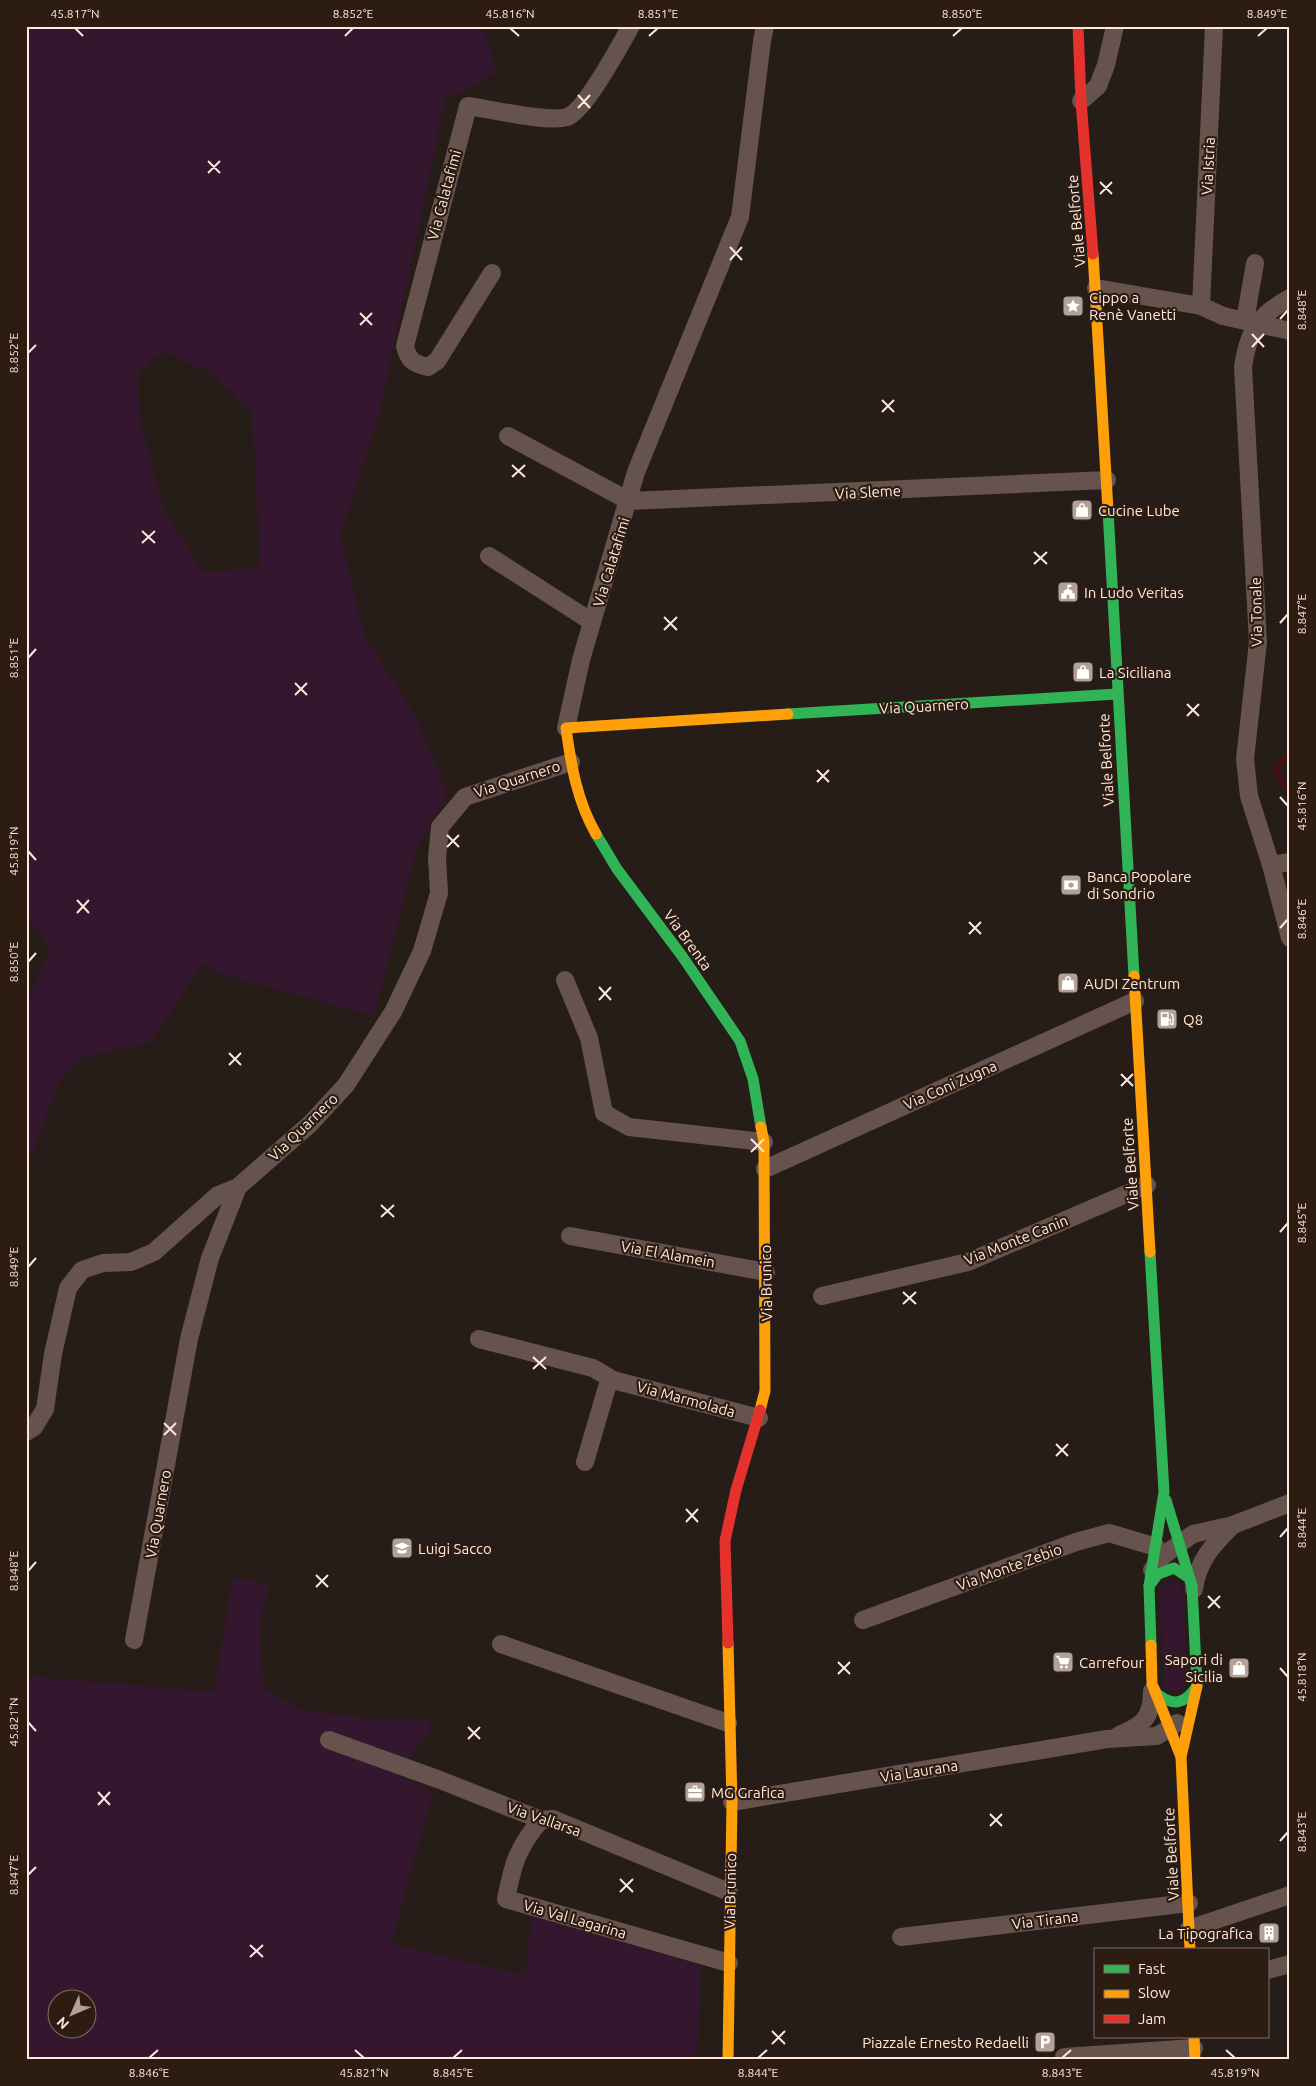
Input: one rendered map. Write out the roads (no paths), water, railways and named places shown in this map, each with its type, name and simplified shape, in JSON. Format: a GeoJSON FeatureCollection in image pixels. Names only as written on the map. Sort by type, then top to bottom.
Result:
{"type":"FeatureCollection","features":[{"type":"Feature","properties":{"kind":"main road","name":"Viale Belforte"},"geometry":{"type":"LineString","coordinates":[[1078,26],[1081,101],[1096,288],[1117,694],[1164,1492],[1150,1578],[1153,1688],[1180,1757]]}},
{"type":"Feature","properties":{"kind":"main road","name":"Via Quarnero"},"geometry":{"type":"LineString","coordinates":[[571,762],[566,728],[1117,694]]}},
{"type":"Feature","properties":{"kind":"main road","name":"Via Brenta"},"geometry":{"type":"LineString","coordinates":[[571,762],[573,776],[587,818],[617,869],[682,956],[740,1041],[754,1079],[764,1142]]}},
{"type":"Feature","properties":{"kind":"main road","name":"Via Brunico"},"geometry":{"type":"LineString","coordinates":[[728,2060],[729,1892],[732,1802],[728,1723],[725,1541],[736,1490],[765,1391],[764,1142]]}},
{"type":"Feature","properties":{"kind":"main road","name":"Viale Belforte"},"geometry":{"type":"LineString","coordinates":[[1164,1492],[1192,1592],[1196,1693],[1180,1757],[1190,1948]]}},
{"type":"Feature","properties":{"kind":"main road"},"geometry":{"type":"LineString","coordinates":[[1150,1578],[1174,1568],[1189,1578],[1192,1592]]}},
{"type":"Feature","properties":{"kind":"main road"},"geometry":{"type":"LineString","coordinates":[[1153,1688],[1170,1704],[1178,1704],[1196,1693]]}},
{"type":"Feature","properties":{"kind":"street","name":"Via Calatafimi"},"geometry":{"type":"LineString","coordinates":[[492,272],[437,361],[428,367],[416,364],[408,357],[405,346],[468,106],[551,118],[568,117],[585,100],[631,26]]}},
{"type":"Feature","properties":{"kind":"street","name":"Via Calatafimi"},"geometry":{"type":"LineString","coordinates":[[566,728],[592,622],[636,472],[740,217],[762,42],[766,26]]}},
{"type":"Feature","properties":{"kind":"street"},"geometry":{"type":"LineString","coordinates":[[1081,101],[1098,86],[1106,65],[1115,26]]}},
{"type":"Feature","properties":{"kind":"street","name":"Via Istria"},"geometry":{"type":"LineString","coordinates":[[1201,306],[1214,26]]}},
{"type":"Feature","properties":{"kind":"street"},"geometry":{"type":"LineString","coordinates":[[1246,315],[1254,263]]}},
{"type":"Feature","properties":{"kind":"street"},"geometry":{"type":"LineString","coordinates":[[1096,288],[1201,306],[1223,316],[1290,331]]}},
{"type":"Feature","properties":{"kind":"street","name":"Via Tonale"},"geometry":{"type":"LineString","coordinates":[[1290,298],[1278,304],[1252,330],[1246,346],[1243,367],[1258,642],[1245,759],[1249,796],[1271,865],[1290,938]]}},
{"type":"Feature","properties":{"kind":"street","name":"Via Calatafimi"},"geometry":{"type":"LineString","coordinates":[[508,436],[629,501]]}},
{"type":"Feature","properties":{"kind":"street","name":"Via Sleme"},"geometry":{"type":"LineString","coordinates":[[629,501],[1107,480]]}},
{"type":"Feature","properties":{"kind":"street","name":"Via Calatafimi"},"geometry":{"type":"LineString","coordinates":[[489,556],[592,622]]}},
{"type":"Feature","properties":{"kind":"street","name":"Via Quarnero"},"geometry":{"type":"LineString","coordinates":[[26,1432],[34,1427],[45,1409],[53,1354],[68,1288],[82,1270],[103,1263],[131,1262],[154,1252],[218,1195],[238,1187],[310,1124],[346,1085],[393,1012],[422,951],[439,893],[437,858],[440,827],[466,797],[571,762]]}},
{"type":"Feature","properties":{"kind":"street"},"geometry":{"type":"LineString","coordinates":[[1271,865],[1290,862]]}},
{"type":"Feature","properties":{"kind":"street"},"geometry":{"type":"LineString","coordinates":[[565,980],[590,1038],[604,1113],[629,1127],[764,1142]]}},
{"type":"Feature","properties":{"kind":"street","name":"Via Coni Zugna"},"geometry":{"type":"LineString","coordinates":[[765,1169],[1135,1001]]}},
{"type":"Feature","properties":{"kind":"street","name":"Via Monte Canin"},"geometry":{"type":"LineString","coordinates":[[822,1296],[968,1262],[1147,1185]]}},
{"type":"Feature","properties":{"kind":"street","name":"Via Quarnero"},"geometry":{"type":"LineString","coordinates":[[134,1640],[189,1339],[210,1258],[238,1187]]}},
{"type":"Feature","properties":{"kind":"street","name":"Via El Alamein"},"geometry":{"type":"LineString","coordinates":[[570,1236],[766,1272]]}},
{"type":"Feature","properties":{"kind":"street","name":"Via Marmolada"},"geometry":{"type":"LineString","coordinates":[[479,1339],[593,1368],[614,1380],[758,1418]]}},
{"type":"Feature","properties":{"kind":"street"},"geometry":{"type":"LineString","coordinates":[[585,1462],[607,1387],[614,1380]]}},
{"type":"Feature","properties":{"kind":"street"},"geometry":{"type":"LineString","coordinates":[[1150,1578],[1164,1555],[1193,1534],[1233,1525],[1290,1503]]}},
{"type":"Feature","properties":{"kind":"street"},"geometry":{"type":"LineString","coordinates":[[1192,1592],[1196,1572],[1202,1559],[1233,1525]]}},
{"type":"Feature","properties":{"kind":"street","name":"Via Monte Zebio"},"geometry":{"type":"LineString","coordinates":[[863,1620],[1076,1542],[1110,1533],[1156,1547]]}},
{"type":"Feature","properties":{"kind":"street"},"geometry":{"type":"LineString","coordinates":[[501,1644],[728,1723]]}},
{"type":"Feature","properties":{"kind":"street","name":"Via Laurana"},"geometry":{"type":"LineString","coordinates":[[1106,1740],[1136,1728],[1145,1720],[1152,1709],[1153,1688]]}},
{"type":"Feature","properties":{"kind":"street","name":"Via Laurana"},"geometry":{"type":"LineString","coordinates":[[732,1802],[1106,1740],[1157,1736],[1187,1714],[1196,1693]]}},
{"type":"Feature","properties":{"kind":"street","name":"Via Vallarsa"},"geometry":{"type":"LineString","coordinates":[[329,1740],[440,1780],[541,1820],[553,1819],[729,1892]]}},
{"type":"Feature","properties":{"kind":"street","name":"Via Val Lagarina"},"geometry":{"type":"LineString","coordinates":[[541,1820],[524,1840],[513,1865],[506,1899],[729,1963]]}},
{"type":"Feature","properties":{"kind":"street"},"geometry":{"type":"LineString","coordinates":[[1189,1929],[1290,1895]]}},
{"type":"Feature","properties":{"kind":"street","name":"Via Tirana"},"geometry":{"type":"LineString","coordinates":[[901,1937],[1189,1903]]}},
{"type":"Feature","properties":{"kind":"street"},"geometry":{"type":"LineString","coordinates":[[1268,1970],[1290,1964]]}},
{"type":"Feature","properties":{"kind":"street"},"geometry":{"type":"LineString","coordinates":[[1064,2057],[1194,2048]]}},
{"type":"Feature","properties":{"kind":"waterway"},"geometry":{"type":"LineString","coordinates":[[1290,750],[1278,768],[1280,780],[1290,792]]}},
{"type":"Feature","properties":{"kind":"place","name":"Cippo a Renè Vanetti"},"geometry":{"type":"Point","coordinates":[1073,306]}},
{"type":"Feature","properties":{"kind":"place","name":"Cucine Lube"},"geometry":{"type":"Point","coordinates":[1082,510]}},
{"type":"Feature","properties":{"kind":"place","name":"In Ludo Veritas"},"geometry":{"type":"Point","coordinates":[1068,592]}},
{"type":"Feature","properties":{"kind":"place","name":"La Siciliana"},"geometry":{"type":"Point","coordinates":[1083,672]}},
{"type":"Feature","properties":{"kind":"place","name":"Banca Popolare di Sondrio"},"geometry":{"type":"Point","coordinates":[1071,885]}},
{"type":"Feature","properties":{"kind":"place","name":"AUDI Zentrum"},"geometry":{"type":"Point","coordinates":[1068,983]}},
{"type":"Feature","properties":{"kind":"place","name":"Q8"},"geometry":{"type":"Point","coordinates":[1167,1019]}},
{"type":"Feature","properties":{"kind":"place","name":"Luigi Sacco"},"geometry":{"type":"Point","coordinates":[402,1548]}},
{"type":"Feature","properties":{"kind":"place","name":"Carrefour"},"geometry":{"type":"Point","coordinates":[1063,1662]}},
{"type":"Feature","properties":{"kind":"place","name":"Sapori di Sicilia"},"geometry":{"type":"Point","coordinates":[1239,1668]}},
{"type":"Feature","properties":{"kind":"place","name":"MG Grafica"},"geometry":{"type":"Point","coordinates":[695,1792]}},
{"type":"Feature","properties":{"kind":"place","name":"La Tipografica"},"geometry":{"type":"Point","coordinates":[1269,1933]}},
{"type":"Feature","properties":{"kind":"place","name":"Piazzale Ernesto Redaelli"},"geometry":{"type":"Point","coordinates":[1045,2042]}}]}
